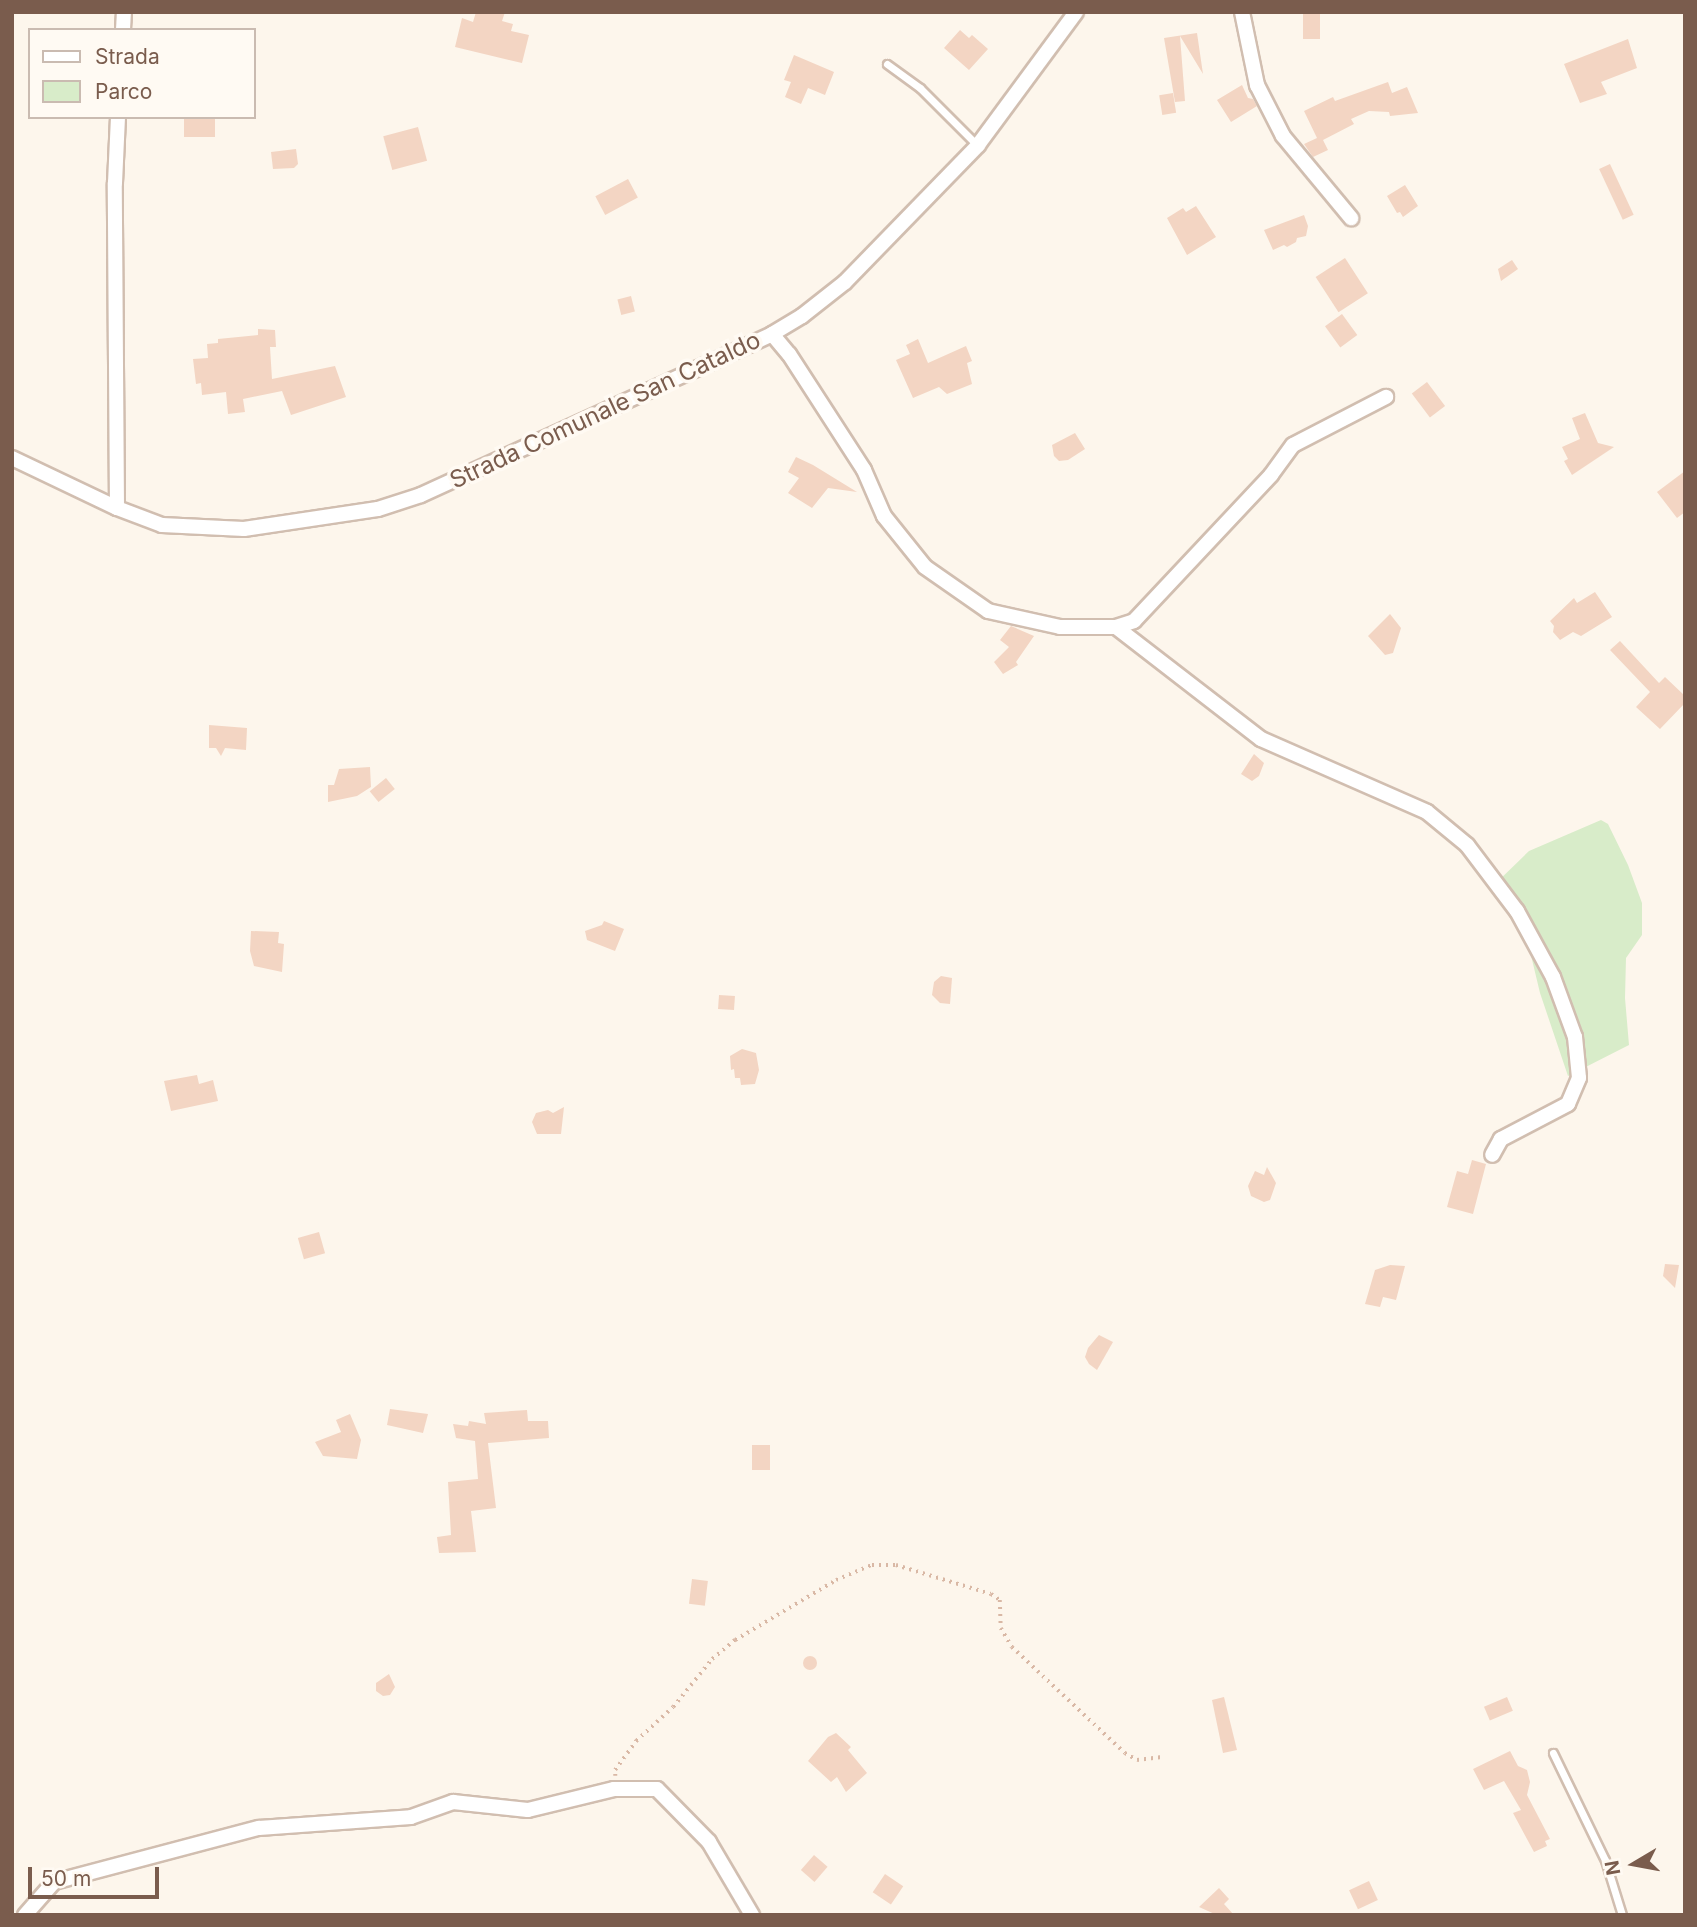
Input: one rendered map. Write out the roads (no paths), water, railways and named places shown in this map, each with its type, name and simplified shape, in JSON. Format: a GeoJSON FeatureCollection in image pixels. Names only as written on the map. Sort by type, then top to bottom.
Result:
{"type":"FeatureCollection","features":[{"type":"Feature","properties":{"kind":"street","name":"Strada Comunale San Cataldo"},"geometry":{"type":"LineString","coordinates":[[12,458],[117,508],[162,525],[244,529],[377,509],[421,495],[772,334],[802,316],[845,282],[978,145],[1076,12]]}},
{"type":"Feature","properties":{"kind":"street"},"geometry":{"type":"LineString","coordinates":[[1241,12],[1257,85],[1283,136],[1351,218]]}},
{"type":"Feature","properties":{"kind":"street"},"geometry":{"type":"LineString","coordinates":[[117,508],[115,183],[118,119]]}},
{"type":"Feature","properties":{"kind":"street"},"geometry":{"type":"LineString","coordinates":[[772,334],[789,354],[864,470],[884,516],[925,567],[988,611],[1060,626],[1116,627],[1134,621],[1271,475],[1293,445],[1386,397]]}},
{"type":"Feature","properties":{"kind":"street"},"geometry":{"type":"LineString","coordinates":[[1116,627],[1261,739],[1427,812],[1467,845],[1517,911],[1553,977],[1575,1037],[1579,1078],[1568,1104],[1501,1139],[1493,1155]]}},
{"type":"Feature","properties":{"kind":"street"},"geometry":{"type":"LineString","coordinates":[[25,1915],[54,1882],[259,1828],[411,1817],[453,1802],[527,1810],[614,1789],[657,1789],[709,1842],[752,1915]]}},
{"type":"Feature","properties":{"kind":"lane"},"geometry":{"type":"LineString","coordinates":[[887,64],[920,88],[978,145]]}},
{"type":"Feature","properties":{"kind":"lane"},"geometry":{"type":"LineString","coordinates":[[1553,1752],[1605,1860],[1622,1915]]}}]}
